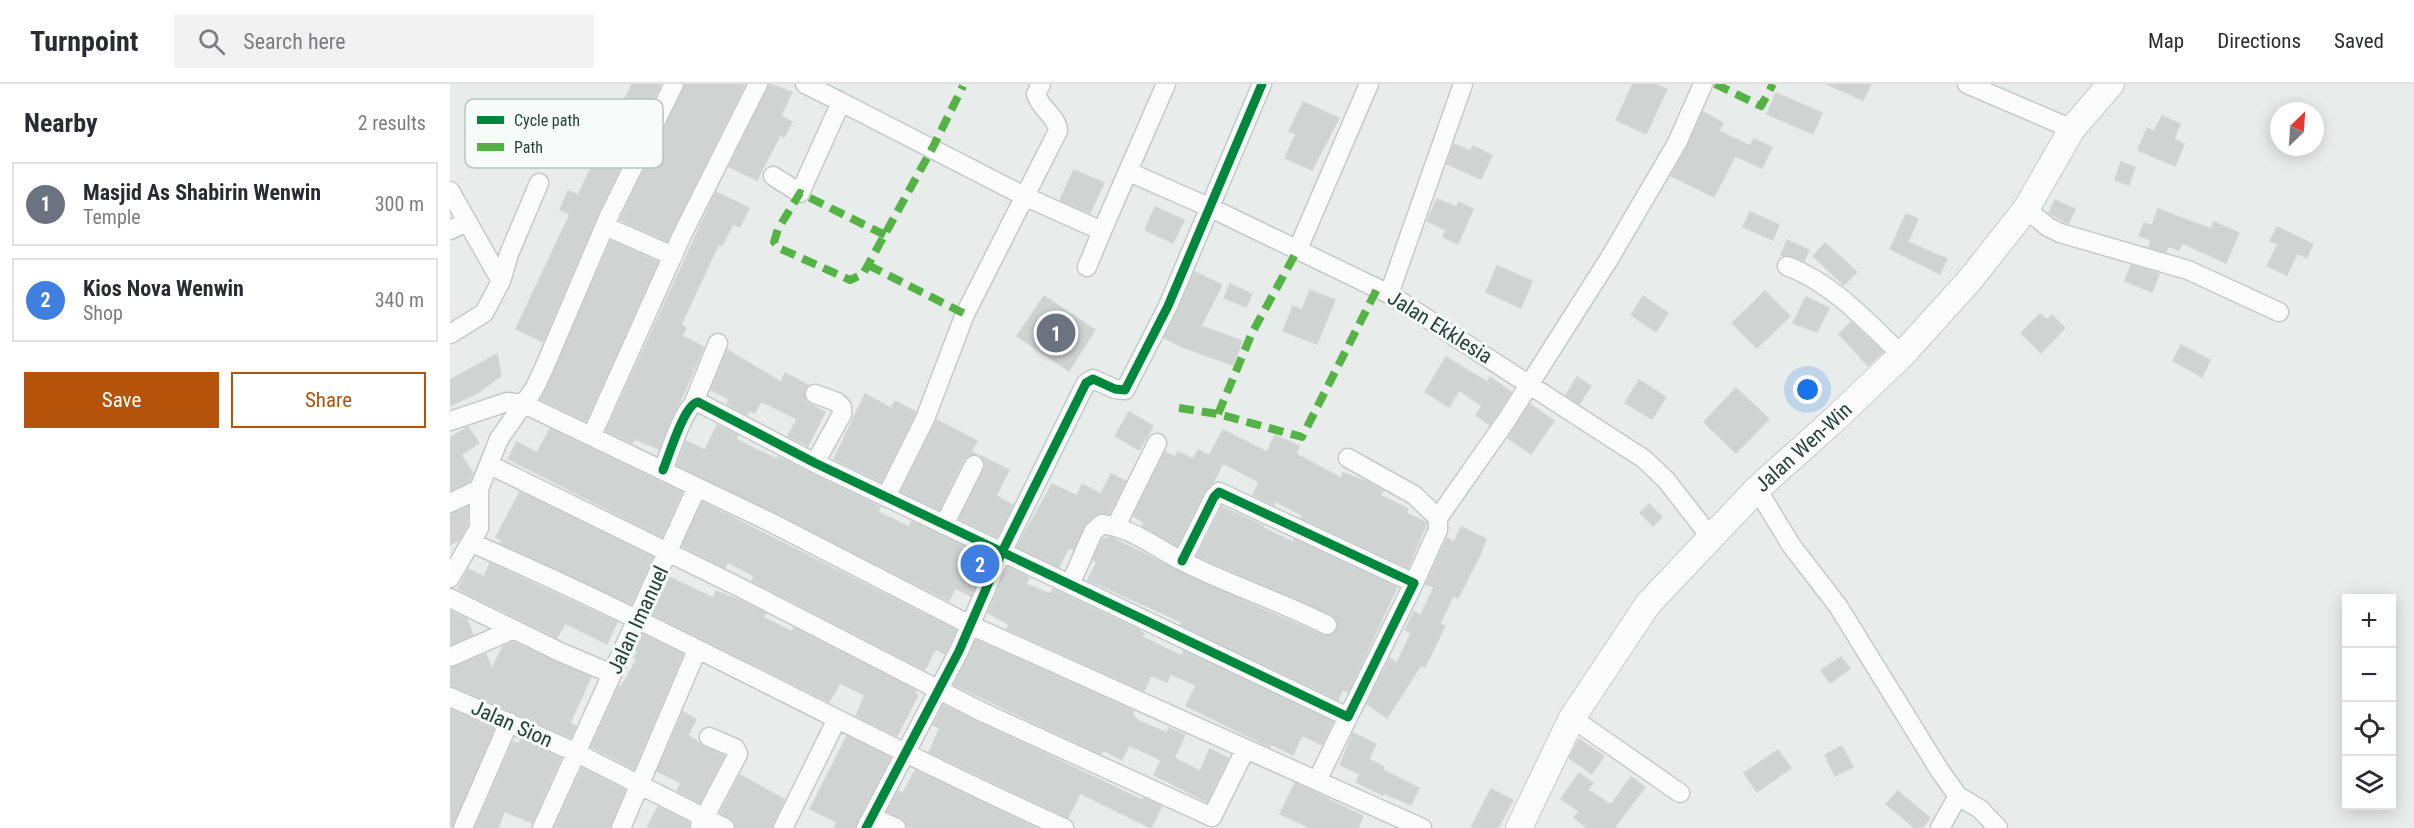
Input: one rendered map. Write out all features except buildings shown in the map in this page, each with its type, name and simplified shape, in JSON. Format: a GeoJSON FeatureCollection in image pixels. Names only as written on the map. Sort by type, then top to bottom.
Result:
{"type":"FeatureCollection","features":[{"type":"Feature","properties":{"kind":"street"},"geometry":{"type":"LineString","coordinates":[[663,107],[674,84]]}},
{"type":"Feature","properties":{"kind":"street"},"geometry":{"type":"LineString","coordinates":[[592,435],[673,256],[758,84]]}},
{"type":"Feature","properties":{"kind":"street"},"geometry":{"type":"LineString","coordinates":[[805,84],[1024,196],[1102,231]]}},
{"type":"Feature","properties":{"kind":"street"},"geometry":{"type":"LineString","coordinates":[[886,497],[925,419],[965,314],[1058,131],[1053,118],[1039,105],[1036,94],[1041,84]]}},
{"type":"Feature","properties":{"kind":"street"},"geometry":{"type":"LineString","coordinates":[[1087,267],[1167,84]]}},
{"type":"Feature","properties":{"kind":"street"},"geometry":{"type":"LineString","coordinates":[[896,828],[869,822],[940,689],[1002,552],[1086,383],[1093,379],[1125,390],[1150,343],[1211,207],[1262,84]]}},
{"type":"Feature","properties":{"kind":"street"},"geometry":{"type":"LineString","coordinates":[[1298,249],[1369,84]]}},
{"type":"Feature","properties":{"kind":"street"},"geometry":{"type":"LineString","coordinates":[[1389,294],[1463,84]]}},
{"type":"Feature","properties":{"kind":"street"},"geometry":{"type":"LineString","coordinates":[[1317,781],[1414,583],[1438,530],[1438,518],[1529,385],[1659,175],[1703,84]]}},
{"type":"Feature","properties":{"kind":"street"},"geometry":{"type":"LineString","coordinates":[[1967,84],[2072,129]]}},
{"type":"Feature","properties":{"kind":"street","name":"Jalan Wen-Win"},"geometry":{"type":"LineString","coordinates":[[1519,828],[1572,718],[1648,604],[1757,489],[1902,355],[1969,281],[2026,209],[2072,129],[2111,84]]}},
{"type":"Feature","properties":{"kind":"street"},"geometry":{"type":"LineString","coordinates":[[772,176],[800,193],[841,102]]}},
{"type":"Feature","properties":{"kind":"street"},"geometry":{"type":"LineString","coordinates":[[450,578],[479,528],[479,489],[506,427],[524,404],[544,368],[605,226],[633,168]]}},
{"type":"Feature","properties":{"kind":"street","name":"Jalan Ekklesia"},"geometry":{"type":"LineString","coordinates":[[1129,172],[1211,207],[1389,294],[1644,459],[1666,480],[1712,539]]}},
{"type":"Feature","properties":{"kind":"street"},"geometry":{"type":"LineString","coordinates":[[450,334],[484,313],[501,282],[509,254],[539,183]]}},
{"type":"Feature","properties":{"kind":"street"},"geometry":{"type":"LineString","coordinates":[[450,190],[458,226],[501,282]]}},
{"type":"Feature","properties":{"kind":"street"},"geometry":{"type":"LineString","coordinates":[[2026,209],[2048,227],[2060,233],[2188,270],[2279,312]]}},
{"type":"Feature","properties":{"kind":"street"},"geometry":{"type":"LineString","coordinates":[[605,226],[673,256]]}},
{"type":"Feature","properties":{"kind":"street"},"geometry":{"type":"LineString","coordinates":[[1787,266],[1809,274],[1830,288],[1902,355]]}},
{"type":"Feature","properties":{"kind":"street"},"geometry":{"type":"LineString","coordinates":[[663,470],[684,416],[693,402],[718,343]]}},
{"type":"Feature","properties":{"kind":"street"},"geometry":{"type":"LineString","coordinates":[[815,394],[837,402],[842,407],[842,414],[815,463]]}},
{"type":"Feature","properties":{"kind":"street"},"geometry":{"type":"LineString","coordinates":[[450,421],[507,402],[524,404],[698,486],[970,625],[1422,828]]}},
{"type":"Feature","properties":{"kind":"street"},"geometry":{"type":"LineString","coordinates":[[693,402],[698,402],[815,463],[1348,717]]}},
{"type":"Feature","properties":{"kind":"street"},"geometry":{"type":"LineString","coordinates":[[1116,526],[1156,443]]}},
{"type":"Feature","properties":{"kind":"street"},"geometry":{"type":"LineString","coordinates":[[1348,458],[1414,495],[1438,518]]}},
{"type":"Feature","properties":{"kind":"street"},"geometry":{"type":"LineString","coordinates":[[490,465],[978,710],[1210,822],[1245,750]]}},
{"type":"Feature","properties":{"kind":"street"},"geometry":{"type":"LineString","coordinates":[[944,525],[974,465]]}},
{"type":"Feature","properties":{"kind":"street","name":"Jalan Imanuel"},"geometry":{"type":"LineString","coordinates":[[542,828],[698,486]]}},
{"type":"Feature","properties":{"kind":"street"},"geometry":{"type":"LineString","coordinates":[[450,503],[479,489]]}},
{"type":"Feature","properties":{"kind":"street"},"geometry":{"type":"LineString","coordinates":[[1757,489],[1791,545],[1838,606],[1940,771],[1958,796],[1980,809],[1996,823],[1998,828]]}},
{"type":"Feature","properties":{"kind":"street"},"geometry":{"type":"LineString","coordinates":[[1182,561],[1214,497],[1219,492],[1414,583]]}},
{"type":"Feature","properties":{"kind":"street"},"geometry":{"type":"LineString","coordinates":[[1070,585],[1093,532],[1102,524],[1116,526],[1182,561],[1286,604],[1327,625]]}},
{"type":"Feature","properties":{"kind":"street"},"geometry":{"type":"LineString","coordinates":[[472,543],[638,620],[836,721],[1064,828]]}},
{"type":"Feature","properties":{"kind":"street"},"geometry":{"type":"LineString","coordinates":[[450,598],[512,630],[612,674]]}},
{"type":"Feature","properties":{"kind":"street"},"geometry":{"type":"LineString","coordinates":[[450,657],[512,630]]}},
{"type":"Feature","properties":{"kind":"street"},"geometry":{"type":"LineString","coordinates":[[621,828],[697,650]]}},
{"type":"Feature","properties":{"kind":"street","name":"Jalan Sion"},"geometry":{"type":"LineString","coordinates":[[450,697],[641,784],[701,823],[725,828]]}},
{"type":"Feature","properties":{"kind":"street"},"geometry":{"type":"LineString","coordinates":[[1572,718],[1680,793]]}},
{"type":"Feature","properties":{"kind":"street"},"geometry":{"type":"LineString","coordinates":[[783,828],[836,721]]}},
{"type":"Feature","properties":{"kind":"street"},"geometry":{"type":"LineString","coordinates":[[463,828],[509,722]]}},
{"type":"Feature","properties":{"kind":"street"},"geometry":{"type":"LineString","coordinates":[[701,823],[738,754],[735,748],[709,736]]}},
{"type":"Feature","properties":{"kind":"street"},"geometry":{"type":"LineString","coordinates":[[1940,828],[1958,796]]}},
{"type":"Feature","properties":{"kind":"marked path"},"geometry":{"type":"LineString","coordinates":[[1715,84],[1761,106],[1773,84]]}},
{"type":"Feature","properties":{"kind":"marked path"},"geometry":{"type":"LineString","coordinates":[[885,235],[800,193],[778,229],[774,242],[779,248],[850,280],[863,274],[868,265],[933,147],[963,86]]}},
{"type":"Feature","properties":{"kind":"marked path"},"geometry":{"type":"LineString","coordinates":[[1218,414],[1252,333],[1298,249]]}},
{"type":"Feature","properties":{"kind":"marked path"},"geometry":{"type":"LineString","coordinates":[[868,265],[965,314]]}},
{"type":"Feature","properties":{"kind":"marked path"},"geometry":{"type":"LineString","coordinates":[[1179,408],[1218,414],[1302,437],[1377,289]]}},
{"type":"Feature","properties":{"kind":"cycle path"},"geometry":{"type":"LineString","coordinates":[[663,470],[682,421],[687,412],[698,402],[815,463],[1002,552],[1086,383],[1093,379],[1115,389],[1125,390],[1168,306],[1262,84]]}},
{"type":"Feature","properties":{"kind":"cycle path"},"geometry":{"type":"LineString","coordinates":[[866,828],[959,651],[1002,552],[1348,717],[1414,583],[1219,492],[1214,497],[1182,561]]}},
{"type":"Feature","properties":{"kind":"place","name":"Masjid As Shabirin Wenwin"},"geometry":{"type":"Point","coordinates":[1056,333]}},
{"type":"Feature","properties":{"kind":"place","name":"Kios Nova Wenwin"},"geometry":{"type":"Point","coordinates":[980,564]}}]}
